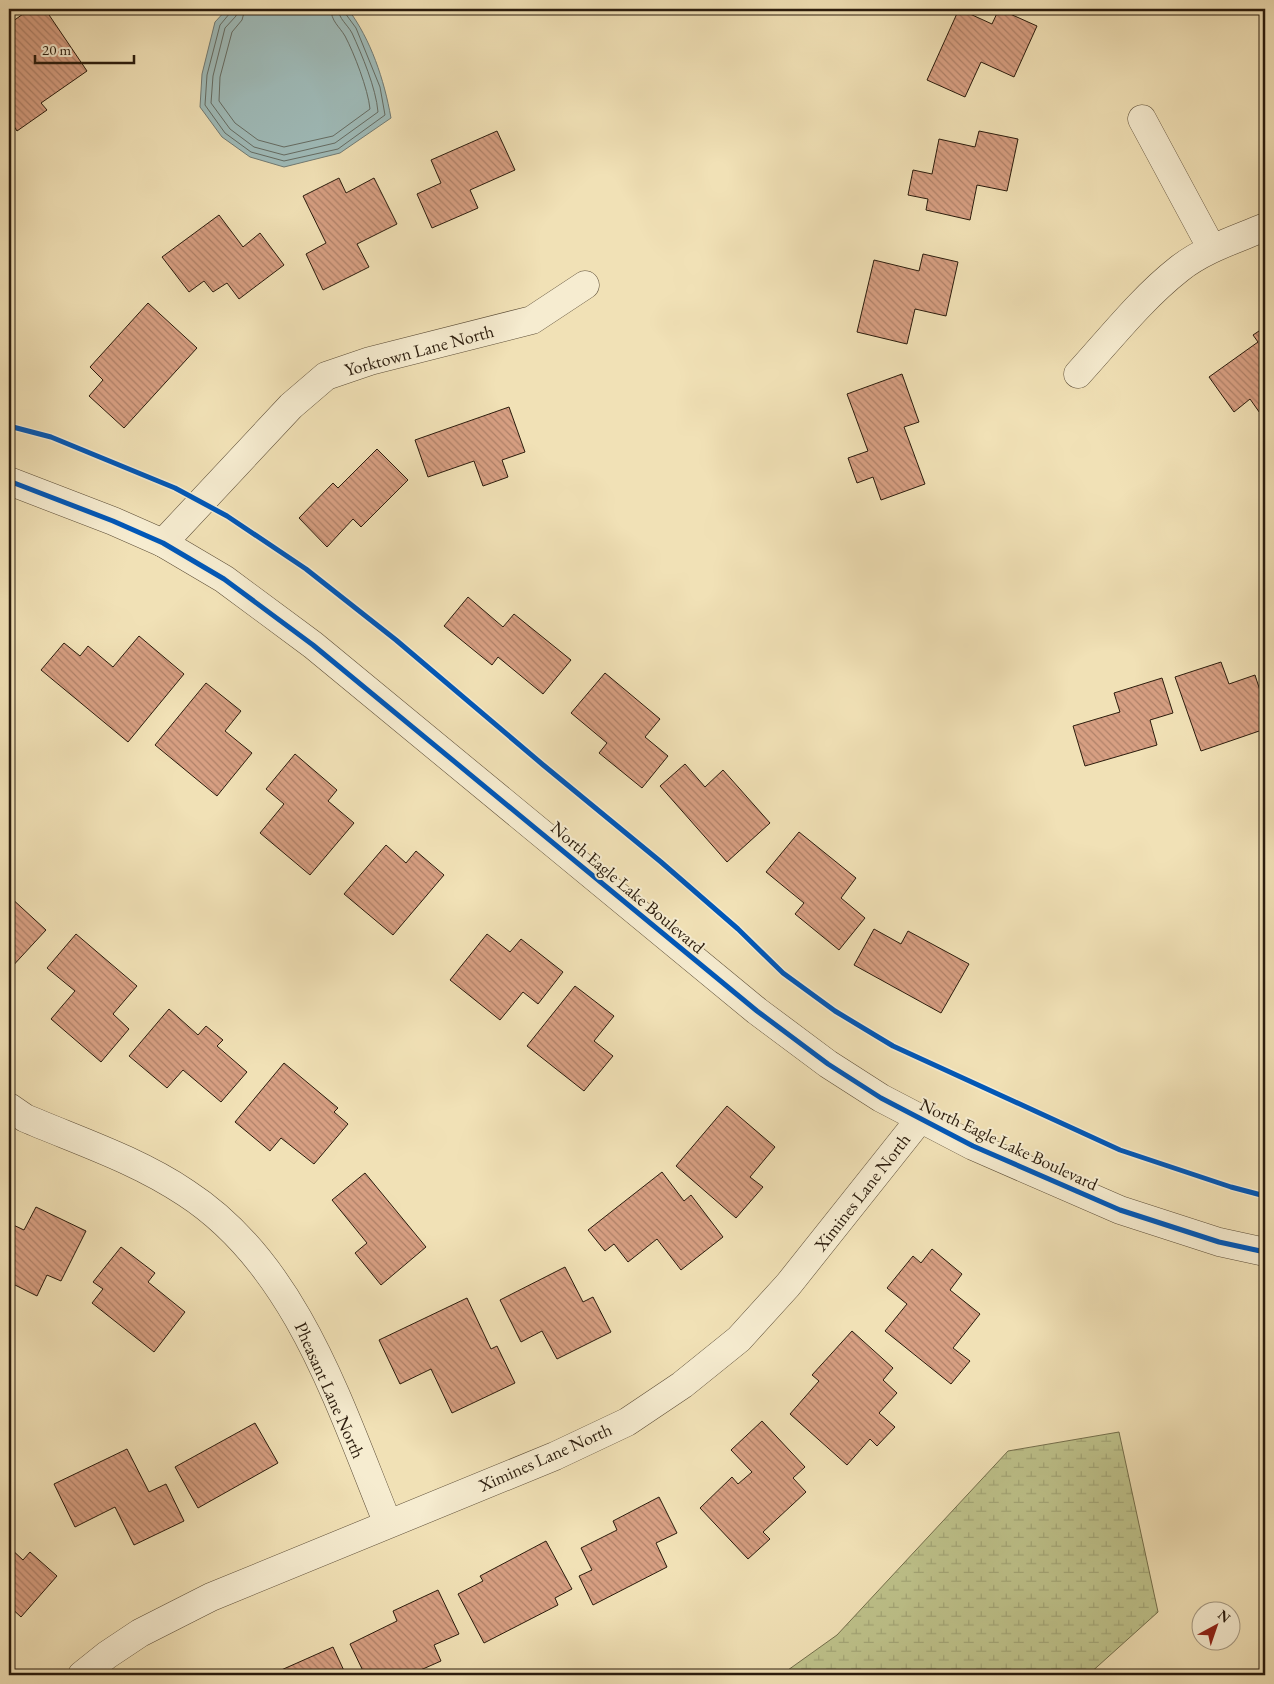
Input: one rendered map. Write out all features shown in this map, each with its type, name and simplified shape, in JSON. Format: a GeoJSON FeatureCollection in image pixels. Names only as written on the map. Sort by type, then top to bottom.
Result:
{"type":"FeatureCollection","features":[{"type":"Feature","properties":{"kind":"street"},"geometry":{"type":"LineString","coordinates":[[1142,119],[1212,250]]}},
{"type":"Feature","properties":{"kind":"street"},"geometry":{"type":"LineString","coordinates":[[1078,374],[1150,295],[1180,268],[1212,250],[1265,227]]}},
{"type":"Feature","properties":{"kind":"street","name":"Yorktown Lane North"},"geometry":{"type":"LineString","coordinates":[[163,543],[291,406],[326,376],[370,361],[532,320],[586,285]]}},
{"type":"Feature","properties":{"kind":"street","name":"North Eagle Lake Boulevard"},"geometry":{"type":"LineString","coordinates":[[9,481],[113,520],[163,543],[224,579],[313,645],[757,1011],[828,1064],[882,1098],[973,1146],[1120,1210],[1219,1242],[1265,1252]]}},
{"type":"Feature","properties":{"kind":"street","name":"Pheasant Lane North"},"geometry":{"type":"LineString","coordinates":[[9,1107],[25,1118],[141,1166],[188,1193],[235,1232],[261,1260],[283,1291],[319,1358],[388,1524]]}},
{"type":"Feature","properties":{"kind":"street","name":"Ximines Lane North"},"geometry":{"type":"LineString","coordinates":[[82,1675],[107,1655],[140,1633],[211,1598],[555,1456],[627,1422],[682,1385],[739,1339],[788,1285],[920,1119]]}},
{"type":"Feature","properties":{"kind":"green space"},"geometry":{"type":"Polygon","coordinates":[[[1119,1432],[1158,1612],[1088,1675],[781,1675],[837,1635],[1008,1451],[1119,1432]]]}},
{"type":"Feature","properties":{"kind":"water"},"geometry":{"type":"Polygon","coordinates":[[[227,9],[348,9],[376,61],[385,89],[391,118],[340,153],[284,167],[250,157],[222,137],[200,107],[202,74],[215,22],[227,9]]]}},
{"type":"Feature","properties":{"kind":"building"},"geometry":{"type":"Polygon","coordinates":[[[30,9],[45,9],[87,71],[41,103],[47,110],[17,131],[9,119],[9,24],[30,9]]]}},
{"type":"Feature","properties":{"kind":"building"},"geometry":{"type":"Polygon","coordinates":[[[959,9],[992,24],[999,9],[1037,26],[1014,77],[981,62],[965,97],[927,80],[959,9]]]}},
{"type":"Feature","properties":{"kind":"building"},"geometry":{"type":"Polygon","coordinates":[[[497,131],[515,170],[470,190],[478,208],[432,228],[417,194],[441,183],[431,160],[497,131]]]}},
{"type":"Feature","properties":{"kind":"building"},"geometry":{"type":"Polygon","coordinates":[[[979,131],[1018,139],[1007,191],[977,185],[970,220],[926,210],[928,199],[908,195],[913,170],[932,174],[939,139],[975,147],[979,131]]]}},
{"type":"Feature","properties":{"kind":"building"},"geometry":{"type":"Polygon","coordinates":[[[339,178],[346,193],[374,178],[397,224],[357,244],[369,267],[323,290],[306,254],[326,243],[303,196],[339,178]]]}},
{"type":"Feature","properties":{"kind":"building"},"geometry":{"type":"Polygon","coordinates":[[[219,215],[243,247],[260,233],[284,265],[239,299],[227,283],[213,292],[204,281],[189,292],[162,257],[219,215]]]}},
{"type":"Feature","properties":{"kind":"building"},"geometry":{"type":"Polygon","coordinates":[[[923,254],[958,262],[946,316],[915,309],[907,344],[857,332],[874,260],[919,271],[923,254]]]}},
{"type":"Feature","properties":{"kind":"building"},"geometry":{"type":"Polygon","coordinates":[[[148,303],[197,348],[124,428],[89,396],[103,380],[90,367],[148,303]]]}},
{"type":"Feature","properties":{"kind":"building"},"geometry":{"type":"Polygon","coordinates":[[[1265,327],[1265,414],[1262,416],[1250,399],[1234,412],[1209,377],[1258,342],[1253,335],[1265,327]]]}},
{"type":"Feature","properties":{"kind":"building"},"geometry":{"type":"Polygon","coordinates":[[[902,374],[919,422],[904,427],[925,484],[881,500],[873,477],[857,483],[848,458],[868,451],[847,394],[902,374]]]}},
{"type":"Feature","properties":{"kind":"building"},"geometry":{"type":"Polygon","coordinates":[[[509,407],[525,452],[502,460],[508,477],[483,486],[474,461],[428,477],[415,440],[509,407]]]}},
{"type":"Feature","properties":{"kind":"building"},"geometry":{"type":"Polygon","coordinates":[[[377,449],[408,480],[361,527],[353,519],[327,547],[299,518],[333,483],[338,488],[377,449]]]}},
{"type":"Feature","properties":{"kind":"building"},"geometry":{"type":"Polygon","coordinates":[[[468,597],[503,627],[514,614],[571,660],[543,694],[498,657],[492,665],[444,626],[468,597]]]}},
{"type":"Feature","properties":{"kind":"building"},"geometry":{"type":"Polygon","coordinates":[[[139,636],[184,674],[128,742],[41,670],[64,643],[80,656],[88,646],[113,667],[139,636]]]}},
{"type":"Feature","properties":{"kind":"building"},"geometry":{"type":"Polygon","coordinates":[[[1221,662],[1229,684],[1255,675],[1265,706],[1265,729],[1201,751],[1175,677],[1221,662]]]}},
{"type":"Feature","properties":{"kind":"building"},"geometry":{"type":"Polygon","coordinates":[[[605,673],[660,719],[645,737],[668,756],[642,788],[599,753],[607,743],[571,713],[605,673]]]}},
{"type":"Feature","properties":{"kind":"building"},"geometry":{"type":"Polygon","coordinates":[[[1162,678],[1173,713],[1150,720],[1157,745],[1085,766],[1073,726],[1120,712],[1114,693],[1162,678]]]}},
{"type":"Feature","properties":{"kind":"building"},"geometry":{"type":"Polygon","coordinates":[[[206,683],[241,711],[225,731],[252,753],[217,796],[155,745],[206,683]]]}},
{"type":"Feature","properties":{"kind":"building"},"geometry":{"type":"Polygon","coordinates":[[[295,754],[337,790],[328,801],[354,823],[310,875],[260,833],[284,804],[266,789],[295,754]]]}},
{"type":"Feature","properties":{"kind":"building"},"geometry":{"type":"Polygon","coordinates":[[[685,764],[705,787],[723,770],[770,823],[727,862],[660,786],[685,764]]]}},
{"type":"Feature","properties":{"kind":"building"},"geometry":{"type":"Polygon","coordinates":[[[799,832],[856,878],[841,898],[865,918],[839,950],[795,914],[804,903],[766,872],[799,832]]]}},
{"type":"Feature","properties":{"kind":"building"},"geometry":{"type":"Polygon","coordinates":[[[386,845],[406,863],[416,851],[444,875],[393,935],[344,894],[386,845]]]}},
{"type":"Feature","properties":{"kind":"building"},"geometry":{"type":"Polygon","coordinates":[[[9,896],[46,930],[9,970],[9,896]]]}},
{"type":"Feature","properties":{"kind":"building"},"geometry":{"type":"Polygon","coordinates":[[[874,929],[901,944],[908,931],[969,964],[941,1013],[854,965],[874,929]]]}},
{"type":"Feature","properties":{"kind":"building"},"geometry":{"type":"Polygon","coordinates":[[[76,934],[137,986],[113,1014],[129,1029],[101,1062],[51,1019],[75,991],[47,968],[76,934]]]}},
{"type":"Feature","properties":{"kind":"building"},"geometry":{"type":"Polygon","coordinates":[[[487,934],[510,952],[521,939],[563,972],[538,1004],[523,992],[500,1020],[450,980],[487,934]]]}},
{"type":"Feature","properties":{"kind":"building"},"geometry":{"type":"Polygon","coordinates":[[[575,986],[614,1016],[594,1041],[613,1056],[584,1091],[527,1046],[575,986]]]}},
{"type":"Feature","properties":{"kind":"building"},"geometry":{"type":"Polygon","coordinates":[[[169,1009],[198,1035],[206,1026],[223,1040],[217,1046],[247,1072],[221,1102],[183,1070],[167,1088],[129,1056],[169,1009]]]}},
{"type":"Feature","properties":{"kind":"building"},"geometry":{"type":"Polygon","coordinates":[[[284,1063],[338,1108],[334,1112],[348,1124],[314,1164],[281,1138],[270,1151],[235,1122],[284,1063]]]}},
{"type":"Feature","properties":{"kind":"building"},"geometry":{"type":"Polygon","coordinates":[[[727,1106],[775,1147],[750,1177],[763,1187],[736,1218],[676,1166],[727,1106]]]}},
{"type":"Feature","properties":{"kind":"building"},"geometry":{"type":"Polygon","coordinates":[[[662,1172],[684,1201],[691,1195],[723,1237],[681,1270],[657,1239],[628,1262],[614,1244],[605,1251],[588,1230],[662,1172]]]}},
{"type":"Feature","properties":{"kind":"building"},"geometry":{"type":"Polygon","coordinates":[[[365,1173],[426,1247],[381,1285],[355,1253],[367,1243],[332,1200],[365,1173]]]}},
{"type":"Feature","properties":{"kind":"building"},"geometry":{"type":"Polygon","coordinates":[[[36,1207],[86,1231],[61,1281],[47,1275],[37,1296],[9,1282],[9,1223],[24,1230],[36,1207]]]}},
{"type":"Feature","properties":{"kind":"building"},"geometry":{"type":"Polygon","coordinates":[[[121,1247],[155,1273],[148,1282],[185,1312],[154,1352],[92,1303],[103,1289],[93,1282],[121,1247]]]}},
{"type":"Feature","properties":{"kind":"building"},"geometry":{"type":"Polygon","coordinates":[[[932,1249],[962,1274],[950,1290],[980,1314],[953,1348],[970,1361],[951,1384],[885,1331],[907,1304],[887,1288],[913,1256],[921,1263],[932,1249]]]}},
{"type":"Feature","properties":{"kind":"building"},"geometry":{"type":"Polygon","coordinates":[[[565,1267],[583,1302],[593,1297],[611,1332],[557,1359],[542,1331],[521,1342],[500,1300],[565,1267]]]}},
{"type":"Feature","properties":{"kind":"building"},"geometry":{"type":"Polygon","coordinates":[[[467,1298],[491,1349],[497,1346],[515,1383],[452,1413],[431,1369],[400,1384],[379,1340],[467,1298]]]}},
{"type":"Feature","properties":{"kind":"building"},"geometry":{"type":"Polygon","coordinates":[[[852,1331],[893,1368],[883,1380],[897,1393],[879,1413],[895,1427],[877,1446],[870,1439],[847,1465],[790,1414],[819,1381],[812,1375],[852,1331]]]}},
{"type":"Feature","properties":{"kind":"building"},"geometry":{"type":"Polygon","coordinates":[[[762,1421],[805,1467],[793,1478],[806,1492],[763,1532],[770,1539],[748,1559],[700,1508],[732,1477],[738,1484],[752,1472],[731,1450],[762,1421]]]}},
{"type":"Feature","properties":{"kind":"building"},"geometry":{"type":"Polygon","coordinates":[[[255,1423],[278,1463],[198,1508],[175,1467],[255,1423]]]}},
{"type":"Feature","properties":{"kind":"building"},"geometry":{"type":"Polygon","coordinates":[[[127,1449],[149,1492],[166,1484],[184,1521],[134,1545],[115,1507],[75,1527],[54,1484],[127,1449]]]}},
{"type":"Feature","properties":{"kind":"building"},"geometry":{"type":"Polygon","coordinates":[[[659,1497],[677,1533],[656,1543],[667,1567],[593,1605],[579,1576],[592,1570],[581,1548],[617,1530],[613,1521],[659,1497]]]}},
{"type":"Feature","properties":{"kind":"building"},"geometry":{"type":"Polygon","coordinates":[[[546,1541],[572,1589],[555,1598],[558,1605],[484,1643],[458,1594],[483,1581],[480,1576],[546,1541]]]}},
{"type":"Feature","properties":{"kind":"building"},"geometry":{"type":"Polygon","coordinates":[[[9,1547],[23,1560],[30,1552],[57,1576],[21,1617],[9,1606],[9,1547]]]}},
{"type":"Feature","properties":{"kind":"building"},"geometry":{"type":"Polygon","coordinates":[[[438,1590],[459,1634],[434,1645],[441,1661],[416,1672],[418,1675],[365,1675],[350,1644],[397,1621],[393,1611],[438,1590]]]}},
{"type":"Feature","properties":{"kind":"building"},"geometry":{"type":"Polygon","coordinates":[[[333,1647],[346,1675],[270,1675],[333,1647]]]}},
{"type":"Feature","properties":{"kind":"cycle path"},"geometry":{"type":"LineString","coordinates":[[9,426],[51,437],[175,488],[227,516],[306,569],[396,640],[661,862],[738,929],[783,973],[835,1011],[893,1046],[1120,1150],[1231,1187],[1265,1196]]}},
{"type":"Feature","properties":{"kind":"cycle path"},"geometry":{"type":"LineString","coordinates":[[9,481],[113,521],[163,543],[224,579],[313,645],[757,1011],[828,1064],[881,1098],[973,1146],[1120,1210],[1219,1242],[1265,1252]]}}]}
